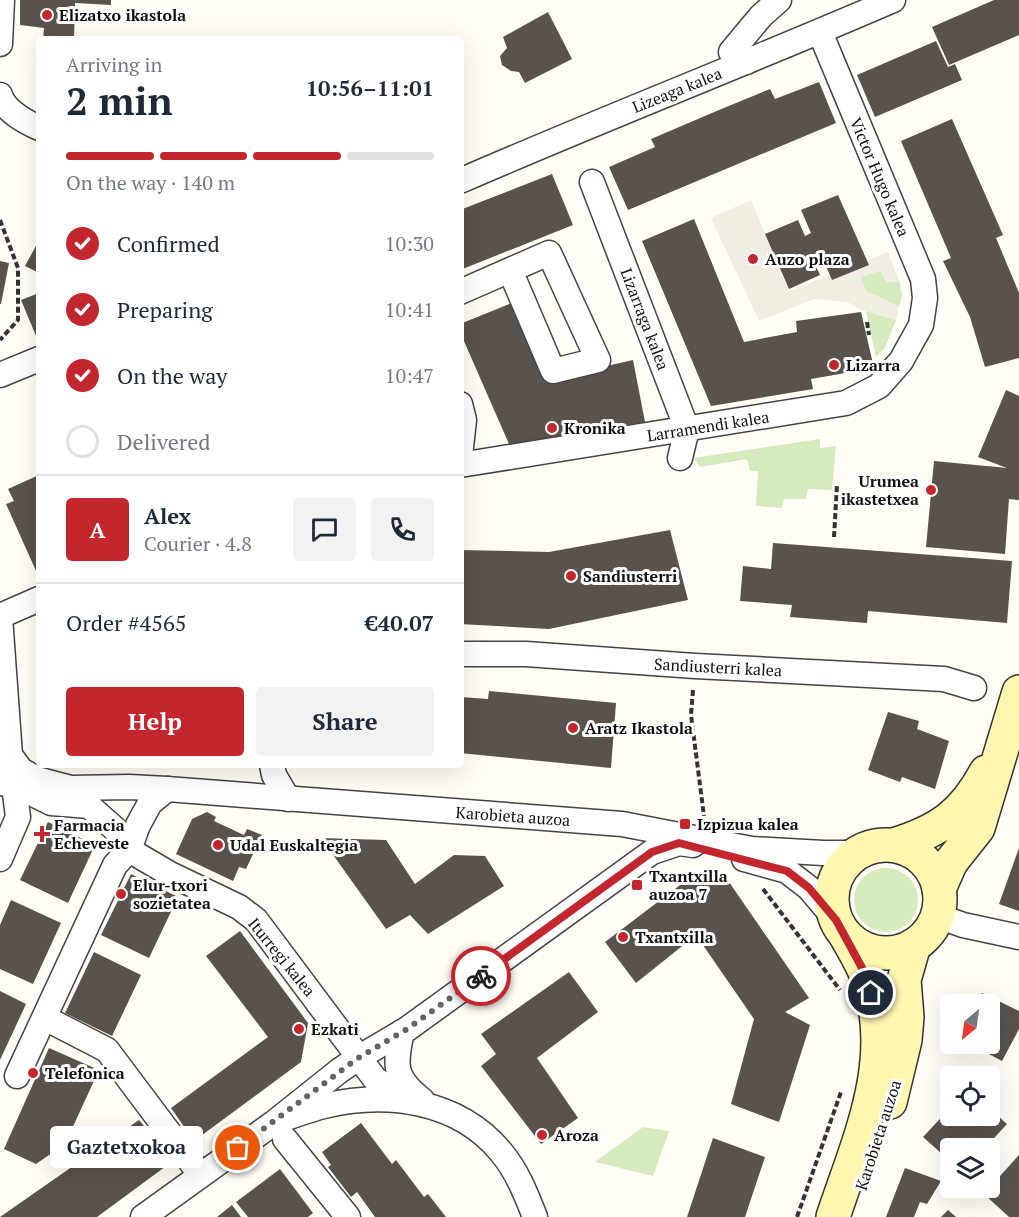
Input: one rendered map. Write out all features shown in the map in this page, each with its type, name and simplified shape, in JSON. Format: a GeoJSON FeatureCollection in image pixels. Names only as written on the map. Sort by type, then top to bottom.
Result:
{"type":"FeatureCollection","features":[{"type":"Feature","properties":{"kind":"main road"},"geometry":{"type":"LineString","coordinates":[[1017,698],[978,828],[951,862],[947,910],[924,938],[914,945],[897,952],[878,953],[861,947],[841,928],[832,905],[832,890],[841,869],[857,853],[875,846],[894,845],[918,837],[950,820],[975,792],[996,752],[1017,698]]}},
{"type":"Feature","properties":{"kind":"main road"},"geometry":{"type":"LineString","coordinates":[[894,845],[910,850],[923,860],[936,878],[947,910]]}},
{"type":"Feature","properties":{"kind":"main road","name":"Karobieta auzoa"},"geometry":{"type":"LineString","coordinates":[[833,1217],[867,1117],[878,1070],[879,1025],[867,977],[841,928]]}},
{"type":"Feature","properties":{"kind":"main road","name":"Karobieta auzoa"},"geometry":{"type":"LineString","coordinates":[[851,1217],[895,1086],[905,1040],[907,1017],[904,980],[914,945]]}},
{"type":"Feature","properties":{"kind":"street"},"geometry":{"type":"LineString","coordinates":[[0,44],[2,0]]}},
{"type":"Feature","properties":{"kind":"street"},"geometry":{"type":"LineString","coordinates":[[746,62],[731,52],[761,16],[779,0]]}},
{"type":"Feature","properties":{"kind":"street","name":"Lizeaga kalea"},"geometry":{"type":"LineString","coordinates":[[464,179],[574,131],[820,32],[893,0]]}},
{"type":"Feature","properties":{"kind":"street","name":"Victor Hugo kalea"},"geometry":{"type":"LineString","coordinates":[[820,32],[923,279],[925,298],[921,325]]}},
{"type":"Feature","properties":{"kind":"street"},"geometry":{"type":"LineString","coordinates":[[0,94],[2,102],[23,121],[36,127]]}},
{"type":"Feature","properties":{"kind":"street","name":"Lizarraga kalea"},"geometry":{"type":"LineString","coordinates":[[591,182],[687,429]]}},
{"type":"Feature","properties":{"kind":"street"},"geometry":{"type":"LineString","coordinates":[[464,290],[510,270],[549,253],[598,360],[553,371],[510,270]]}},
{"type":"Feature","properties":{"kind":"street","name":"Larramendi kalea"},"geometry":{"type":"LineString","coordinates":[[464,464],[846,403],[879,386],[901,362],[921,325]]}},
{"type":"Feature","properties":{"kind":"street"},"geometry":{"type":"LineString","coordinates":[[0,375],[36,360]]}},
{"type":"Feature","properties":{"kind":"street"},"geometry":{"type":"LineString","coordinates":[[680,458],[687,429]]}},
{"type":"Feature","properties":{"kind":"street"},"geometry":{"type":"LineString","coordinates":[[18,817],[7,784],[10,755],[0,616],[36,600]]}},
{"type":"Feature","properties":{"kind":"street","name":"Sandiusterri kalea"},"geometry":{"type":"LineString","coordinates":[[464,654],[526,654],[695,666],[944,679],[974,688]]}},
{"type":"Feature","properties":{"kind":"street"},"geometry":{"type":"LineString","coordinates":[[10,755],[21,770],[37,779],[71,788],[167,789]]}},
{"type":"Feature","properties":{"kind":"street"},"geometry":{"type":"LineString","coordinates":[[244,795],[263,768]]}},
{"type":"Feature","properties":{"kind":"street"},"geometry":{"type":"LineString","coordinates":[[272,768],[273,775],[288,799]]}},
{"type":"Feature","properties":{"kind":"street"},"geometry":{"type":"LineString","coordinates":[[7,784],[57,804],[89,806],[115,829],[129,850]]}},
{"type":"Feature","properties":{"kind":"street"},"geometry":{"type":"LineString","coordinates":[[0,859],[18,817],[30,804],[71,788]]}},
{"type":"Feature","properties":{"kind":"street"},"geometry":{"type":"LineString","coordinates":[[17,1076],[115,865],[129,850],[138,825],[150,803],[167,789]]}},
{"type":"Feature","properties":{"kind":"street","name":"Karobieta auzoa"},"geometry":{"type":"LineString","coordinates":[[167,789],[622,824],[752,849],[857,853]]}},
{"type":"Feature","properties":{"kind":"street"},"geometry":{"type":"LineString","coordinates":[[622,824],[632,848],[633,865]]}},
{"type":"Feature","properties":{"kind":"street","name":"Karobieta auzoa"},"geometry":{"type":"LineString","coordinates":[[280,1130],[358,1058],[405,1031],[652,852],[679,843],[706,848],[787,871],[809,888],[841,928]]}},
{"type":"Feature","properties":{"kind":"street","name":"Iturregi kalea"},"geometry":{"type":"LineString","coordinates":[[129,850],[170,874],[239,907],[256,920],[375,1079],[418,1103]]}},
{"type":"Feature","properties":{"kind":"street"},"geometry":{"type":"LineString","coordinates":[[947,910],[1019,937]]}},
{"type":"Feature","properties":{"kind":"street"},"geometry":{"type":"LineString","coordinates":[[45,1018],[107,1050],[200,1174]]}},
{"type":"Feature","properties":{"kind":"street","name":"Iturregi kalea"},"geometry":{"type":"LineString","coordinates":[[405,1031],[397,1065],[400,1079],[418,1103]]}},
{"type":"Feature","properties":{"kind":"street","name":"Iturregi kalea"},"geometry":{"type":"LineString","coordinates":[[280,1130],[333,1104],[382,1100],[418,1103],[448,1112],[470,1124],[490,1140],[514,1172],[536,1217]]}},
{"type":"Feature","properties":{"kind":"street"},"geometry":{"type":"LineString","coordinates":[[143,1217],[200,1174],[280,1130],[348,1217]]}},
{"type":"Feature","properties":{"kind":"path"},"geometry":{"type":"LineString","coordinates":[[0,220],[18,268],[18,320],[0,340]]}},
{"type":"Feature","properties":{"kind":"path"},"geometry":{"type":"LineString","coordinates":[[867,322],[869,335]]}},
{"type":"Feature","properties":{"kind":"path"},"geometry":{"type":"LineString","coordinates":[[834,537],[837,484]]}},
{"type":"Feature","properties":{"kind":"path"},"geometry":{"type":"LineString","coordinates":[[691,715],[708,840]]}},
{"type":"Feature","properties":{"kind":"path"},"geometry":{"type":"LineString","coordinates":[[762,886],[841,991]]}},
{"type":"Feature","properties":{"kind":"path"},"geometry":{"type":"LineString","coordinates":[[797,1217],[844,1084]]}},
{"type":"Feature","properties":{"kind":"green space"},"geometry":{"type":"Polygon","coordinates":[[[880,270],[899,280],[902,295],[899,307],[866,291],[860,277],[880,270]]]}},
{"type":"Feature","properties":{"kind":"green space"},"geometry":{"type":"Polygon","coordinates":[[[866,311],[896,320],[885,348],[876,357],[866,311]]]}},
{"type":"Feature","properties":{"kind":"green space"},"geometry":{"type":"Polygon","coordinates":[[[820,439],[820,448],[836,446],[832,490],[808,489],[806,499],[784,499],[782,508],[756,506],[758,471],[750,471],[747,459],[700,467],[694,458],[820,439]]]}},
{"type":"Feature","properties":{"kind":"green space"},"geometry":{"type":"Polygon","coordinates":[[[886,868],[904,874],[912,882],[918,900],[912,918],[904,926],[886,932],[868,926],[860,918],[854,900],[860,882],[868,874],[886,868]]]}},
{"type":"Feature","properties":{"kind":"green space"},"geometry":{"type":"Polygon","coordinates":[[[643,1127],[669,1131],[653,1176],[595,1162],[643,1127]]]}},
{"type":"Feature","properties":{"kind":"shaded area","name":"Auzo plaza"},"geometry":{"type":"Polygon","coordinates":[[[751,200],[789,291],[888,252],[899,281],[887,283],[880,271],[861,277],[866,291],[899,307],[896,320],[862,310],[847,302],[814,299],[759,321],[711,218],[751,200]]]}},
{"type":"Feature","properties":{"kind":"building","name":"Elizatxo ikastola"},"geometry":{"type":"Polygon","coordinates":[[[20,0],[111,0],[111,5],[75,3],[74,36],[43,36],[44,28],[20,25],[20,0]]]}},
{"type":"Feature","properties":{"kind":"building"},"geometry":{"type":"Polygon","coordinates":[[[994,0],[1019,0],[1019,35],[949,65],[932,27],[994,0]]]}},
{"type":"Feature","properties":{"kind":"building"},"geometry":{"type":"Polygon","coordinates":[[[548,12],[572,59],[525,83],[519,72],[511,71],[502,65],[500,56],[507,48],[503,37],[548,12]]]}},
{"type":"Feature","properties":{"kind":"building"},"geometry":{"type":"Polygon","coordinates":[[[936,41],[948,67],[955,64],[962,80],[875,117],[857,75],[936,41]]]}},
{"type":"Feature","properties":{"kind":"building"},"geometry":{"type":"Polygon","coordinates":[[[819,82],[836,123],[628,210],[609,167],[655,147],[651,139],[770,89],[775,99],[819,82]]]}},
{"type":"Feature","properties":{"kind":"building"},"geometry":{"type":"Polygon","coordinates":[[[952,119],[1003,235],[996,238],[1019,293],[1019,358],[985,367],[970,317],[943,261],[951,258],[901,141],[952,119]]]}},
{"type":"Feature","properties":{"kind":"building"},"geometry":{"type":"Polygon","coordinates":[[[552,174],[573,225],[464,268],[464,208],[552,174]]]}},
{"type":"Feature","properties":{"kind":"building"},"geometry":{"type":"Polygon","coordinates":[[[838,195],[869,265],[832,280],[822,257],[813,260],[820,275],[789,289],[765,234],[798,220],[805,236],[811,233],[801,210],[838,195]]]}},
{"type":"Feature","properties":{"kind":"building"},"geometry":{"type":"Polygon","coordinates":[[[694,219],[744,342],[797,332],[796,321],[861,312],[874,368],[811,379],[813,389],[711,406],[642,241],[694,219]]]}},
{"type":"Feature","properties":{"kind":"building"},"geometry":{"type":"Polygon","coordinates":[[[36,246],[36,272],[25,266],[36,246]]]}},
{"type":"Feature","properties":{"kind":"building"},"geometry":{"type":"Polygon","coordinates":[[[0,261],[9,263],[1,304],[0,304],[0,261]]]}},
{"type":"Feature","properties":{"kind":"building"},"geometry":{"type":"Polygon","coordinates":[[[36,294],[36,336],[21,300],[36,294]]]}},
{"type":"Feature","properties":{"kind":"building"},"geometry":{"type":"Polygon","coordinates":[[[512,303],[545,380],[633,360],[645,422],[509,444],[464,341],[464,322],[512,303]]]}},
{"type":"Feature","properties":{"kind":"building"},"geometry":{"type":"Polygon","coordinates":[[[1006,390],[1019,396],[1019,500],[1009,499],[1005,554],[926,547],[934,461],[1007,468],[978,457],[1006,390]]]}},
{"type":"Feature","properties":{"kind":"building"},"geometry":{"type":"Polygon","coordinates":[[[36,476],[36,571],[6,504],[14,501],[8,489],[36,476]]]}},
{"type":"Feature","properties":{"kind":"building","name":"Sandiusterri"},"geometry":{"type":"Polygon","coordinates":[[[670,530],[688,600],[549,629],[464,624],[464,550],[549,552],[670,530]]]}},
{"type":"Feature","properties":{"kind":"building"},"geometry":{"type":"Polygon","coordinates":[[[773,543],[1012,561],[1007,623],[868,611],[867,623],[790,617],[792,605],[740,601],[743,566],[771,569],[773,543]]]}},
{"type":"Feature","properties":{"kind":"building"},"geometry":{"type":"Polygon","coordinates":[[[489,691],[616,703],[611,768],[464,753],[464,697],[488,699],[489,691]]]}},
{"type":"Feature","properties":{"kind":"building"},"geometry":{"type":"Polygon","coordinates":[[[888,712],[919,721],[917,729],[949,741],[935,789],[902,777],[900,782],[868,770],[888,712]]]}},
{"type":"Feature","properties":{"kind":"building","name":"Udal Euskaltegia"},"geometry":{"type":"Polygon","coordinates":[[[207,812],[216,817],[214,821],[244,835],[247,829],[262,835],[246,869],[239,867],[233,881],[176,854],[192,819],[207,812]]]}},
{"type":"Feature","properties":{"kind":"building"},"geometry":{"type":"Polygon","coordinates":[[[48,822],[95,845],[68,903],[20,880],[48,822]]]}},
{"type":"Feature","properties":{"kind":"building"},"geometry":{"type":"Polygon","coordinates":[[[321,838],[386,840],[415,884],[454,855],[485,856],[504,886],[428,934],[410,915],[386,929],[321,838]]]}},
{"type":"Feature","properties":{"kind":"building"},"geometry":{"type":"Polygon","coordinates":[[[1019,848],[1019,911],[999,904],[1019,848]]]}},
{"type":"Feature","properties":{"kind":"building"},"geometry":{"type":"Polygon","coordinates":[[[131,874],[178,897],[149,958],[101,935],[131,874]]]}},
{"type":"Feature","properties":{"kind":"building"},"geometry":{"type":"Polygon","coordinates":[[[692,876],[729,882],[809,998],[785,1012],[810,1025],[779,1122],[731,1104],[754,1019],[696,935],[636,983],[605,942],[692,876]]]}},
{"type":"Feature","properties":{"kind":"building"},"geometry":{"type":"Polygon","coordinates":[[[11,900],[61,923],[33,984],[0,969],[0,925],[11,900]]]}},
{"type":"Feature","properties":{"kind":"building"},"geometry":{"type":"Polygon","coordinates":[[[240,931],[308,1023],[301,1062],[194,1141],[171,1108],[268,1037],[206,956],[240,931]]]}},
{"type":"Feature","properties":{"kind":"building"},"geometry":{"type":"Polygon","coordinates":[[[94,952],[141,975],[112,1036],[65,1013],[94,952]]]}},
{"type":"Feature","properties":{"kind":"building"},"geometry":{"type":"Polygon","coordinates":[[[569,972],[598,1012],[537,1058],[578,1118],[541,1144],[481,1066],[496,1054],[481,1034],[569,972]]]}},
{"type":"Feature","properties":{"kind":"building"},"geometry":{"type":"Polygon","coordinates":[[[0,991],[26,1004],[0,1060],[0,991]]]}},
{"type":"Feature","properties":{"kind":"building"},"geometry":{"type":"Polygon","coordinates":[[[1000,1002],[1019,1011],[1019,1029],[1002,1061],[989,1054],[1000,1054],[1000,1002]]]}},
{"type":"Feature","properties":{"kind":"building"},"geometry":{"type":"Polygon","coordinates":[[[49,1048],[99,1070],[65,1144],[36,1164],[4,1149],[49,1048]]]}},
{"type":"Feature","properties":{"kind":"building"},"geometry":{"type":"Polygon","coordinates":[[[1000,1118],[1007,1124],[994,1138],[940,1138],[940,1152],[923,1137],[940,1119],[940,1126],[1000,1126],[1000,1118]]]}},
{"type":"Feature","properties":{"kind":"building"},"geometry":{"type":"Polygon","coordinates":[[[139,1120],[173,1161],[97,1217],[0,1217],[139,1120]]]}},
{"type":"Feature","properties":{"kind":"building"},"geometry":{"type":"Polygon","coordinates":[[[361,1123],[392,1164],[396,1160],[424,1197],[428,1194],[446,1217],[375,1217],[357,1192],[351,1197],[328,1167],[331,1165],[322,1152],[361,1123]]]}},
{"type":"Feature","properties":{"kind":"building"},"geometry":{"type":"Polygon","coordinates":[[[713,1138],[765,1157],[745,1217],[687,1217],[713,1138]]]}},
{"type":"Feature","properties":{"kind":"building"},"geometry":{"type":"Polygon","coordinates":[[[1019,1155],[1019,1217],[1009,1217],[988,1198],[1000,1198],[1000,1176],[1019,1155]]]}},
{"type":"Feature","properties":{"kind":"building"},"geometry":{"type":"Polygon","coordinates":[[[905,1168],[940,1181],[927,1204],[920,1202],[914,1217],[886,1217],[905,1168]]]}},
{"type":"Feature","properties":{"kind":"building"},"geometry":{"type":"Polygon","coordinates":[[[280,1169],[313,1213],[308,1217],[248,1217],[236,1202],[280,1169]]]}},
{"type":"Feature","properties":{"kind":"building"},"geometry":{"type":"Polygon","coordinates":[[[232,1205],[241,1217],[217,1217],[232,1205]]]}},
{"type":"Feature","properties":{"kind":"building"},"geometry":{"type":"Polygon","coordinates":[[[948,1210],[956,1217],[941,1217],[948,1210]]]}},
{"type":"Feature","properties":{"kind":"way so far"},"geometry":{"type":"LineString","coordinates":[[238,1148],[358,1058],[407,1029],[481,976]]}},
{"type":"Feature","properties":{"kind":"place","name":"Elizatxo ikastola"},"geometry":{"type":"Point","coordinates":[47,15]}},
{"type":"Feature","properties":{"kind":"place","name":"Auzo plaza"},"geometry":{"type":"Point","coordinates":[753,259]}},
{"type":"Feature","properties":{"kind":"place","name":"Lizarra"},"geometry":{"type":"Point","coordinates":[834,365]}},
{"type":"Feature","properties":{"kind":"place","name":"Kronika"},"geometry":{"type":"Point","coordinates":[552,428]}},
{"type":"Feature","properties":{"kind":"place","name":"Urumea ikastetxea"},"geometry":{"type":"Point","coordinates":[931,490]}},
{"type":"Feature","properties":{"kind":"place","name":"Sandiusterri"},"geometry":{"type":"Point","coordinates":[571,576]}},
{"type":"Feature","properties":{"kind":"place","name":"Aratz Ikastola"},"geometry":{"type":"Point","coordinates":[573,728]}},
{"type":"Feature","properties":{"kind":"place","name":"Izpizua kalea"},"geometry":{"type":"Point","coordinates":[685,824]}},
{"type":"Feature","properties":{"kind":"place","name":"Farmacia Echeveste"},"geometry":{"type":"Point","coordinates":[42,834]}},
{"type":"Feature","properties":{"kind":"place","name":"Udal Euskaltegia"},"geometry":{"type":"Point","coordinates":[218,845]}},
{"type":"Feature","properties":{"kind":"place","name":"Txantxilla auzoa 7"},"geometry":{"type":"Point","coordinates":[637,885]}},
{"type":"Feature","properties":{"kind":"place","name":"Elur-txori sozietatea"},"geometry":{"type":"Point","coordinates":[121,894]}},
{"type":"Feature","properties":{"kind":"place","name":"Txantxilla"},"geometry":{"type":"Point","coordinates":[623,937]}},
{"type":"Feature","properties":{"kind":"place","name":"Ezkati"},"geometry":{"type":"Point","coordinates":[299,1029]}},
{"type":"Feature","properties":{"kind":"place","name":"Telefonica"},"geometry":{"type":"Point","coordinates":[33,1073]}},
{"type":"Feature","properties":{"kind":"place","name":"Aroza"},"geometry":{"type":"Point","coordinates":[542,1135]}},
{"type":"Feature","properties":{"kind":"place","name":"Gaztetxokoa"},"geometry":{"type":"Point","coordinates":[238,1148]}},
{"type":"Feature","properties":{"kind":"route"},"geometry":{"type":"LineString","coordinates":[[481,976],[652,852],[679,843],[706,848],[787,871],[809,888],[836,920],[846,936],[867,977],[871,993]]}}]}
